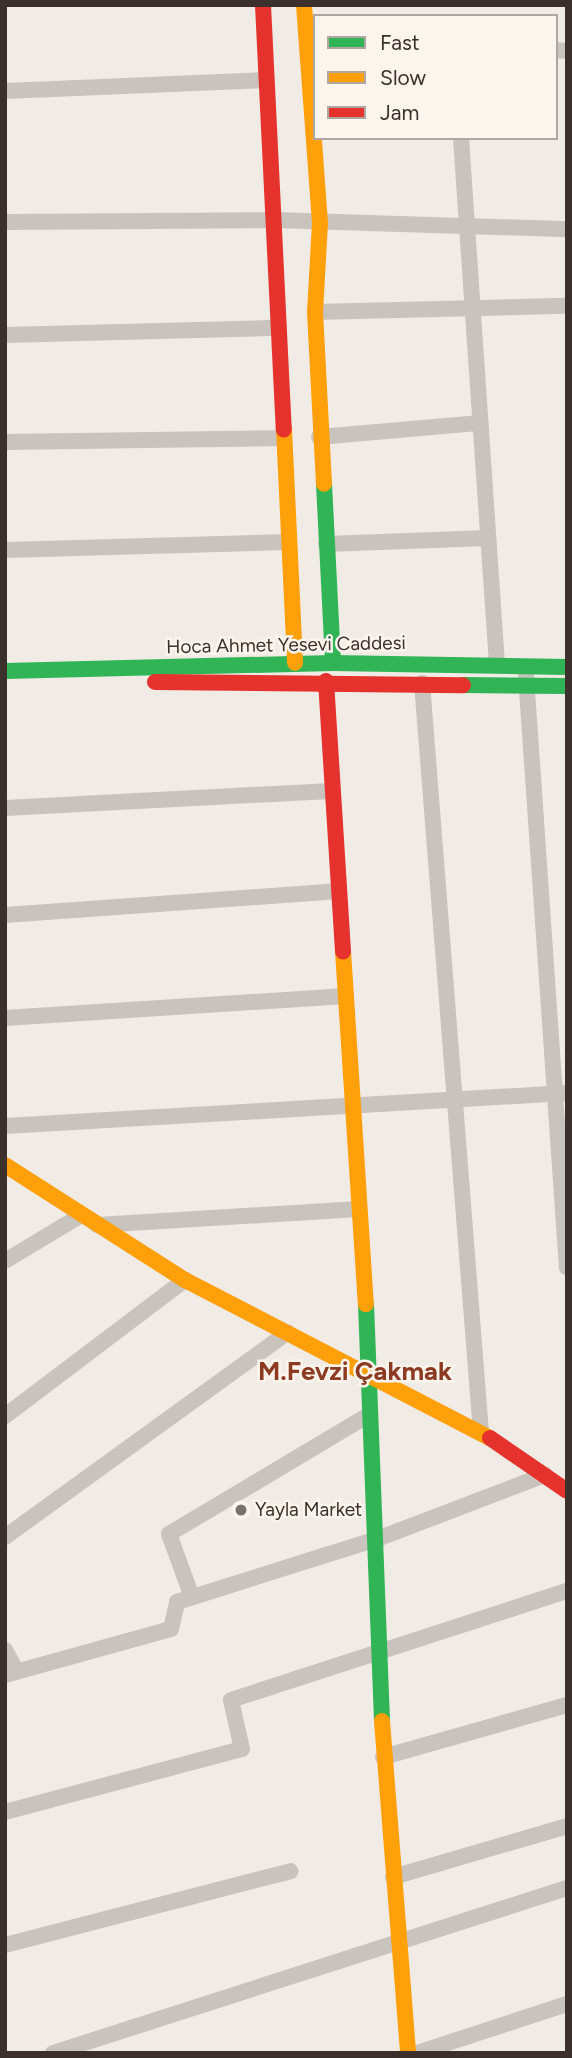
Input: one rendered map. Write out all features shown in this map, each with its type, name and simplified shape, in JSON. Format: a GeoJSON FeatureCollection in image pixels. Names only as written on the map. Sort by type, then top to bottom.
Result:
{"type":"FeatureCollection","features":[{"type":"Feature","properties":{"kind":"street"},"geometry":{"type":"LineString","coordinates":[[263,5],[295,663]]}},
{"type":"Feature","properties":{"kind":"street"},"geometry":{"type":"LineString","coordinates":[[304,5],[310,28],[313,86]]}},
{"type":"Feature","properties":{"kind":"street"},"geometry":{"type":"LineString","coordinates":[[5,91],[267,80]]}},
{"type":"Feature","properties":{"kind":"street"},"geometry":{"type":"LineString","coordinates":[[316,140],[320,223],[315,312],[319,437],[333,663]]}},
{"type":"Feature","properties":{"kind":"street"},"geometry":{"type":"LineString","coordinates":[[461,140],[470,230],[470,308],[497,665]]}},
{"type":"Feature","properties":{"kind":"street"},"geometry":{"type":"LineString","coordinates":[[5,222],[274,220],[470,230],[567,229]]}},
{"type":"Feature","properties":{"kind":"street"},"geometry":{"type":"LineString","coordinates":[[315,312],[567,306]]}},
{"type":"Feature","properties":{"kind":"street"},"geometry":{"type":"LineString","coordinates":[[5,335],[279,328]]}},
{"type":"Feature","properties":{"kind":"street"},"geometry":{"type":"LineString","coordinates":[[319,437],[480,423]]}},
{"type":"Feature","properties":{"kind":"street"},"geometry":{"type":"LineString","coordinates":[[5,442],[284,438]]}},
{"type":"Feature","properties":{"kind":"street"},"geometry":{"type":"LineString","coordinates":[[326,544],[488,538]]}},
{"type":"Feature","properties":{"kind":"street"},"geometry":{"type":"LineString","coordinates":[[5,550],[289,542]]}},
{"type":"Feature","properties":{"kind":"street","name":"Hoca Ahmet Yesevi Caddesi"},"geometry":{"type":"LineString","coordinates":[[5,671],[295,663],[567,667]]}},
{"type":"Feature","properties":{"kind":"street"},"geometry":{"type":"LineString","coordinates":[[525,667],[561,1094],[567,1268]]}},
{"type":"Feature","properties":{"kind":"street"},"geometry":{"type":"LineString","coordinates":[[326,681],[370,1373],[369,1415],[383,1649],[383,1757],[408,2053]]}},
{"type":"Feature","properties":{"kind":"street","name":"Hoca Ahmet Yesevi Caddesi"},"geometry":{"type":"LineString","coordinates":[[5,684],[326,681],[567,686]]}},
{"type":"Feature","properties":{"kind":"street"},"geometry":{"type":"LineString","coordinates":[[422,683],[481,1432]]}},
{"type":"Feature","properties":{"kind":"street"},"geometry":{"type":"LineString","coordinates":[[5,808],[332,791]]}},
{"type":"Feature","properties":{"kind":"street"},"geometry":{"type":"LineString","coordinates":[[5,915],[339,891]]}},
{"type":"Feature","properties":{"kind":"street"},"geometry":{"type":"LineString","coordinates":[[5,1018],[346,996]]}},
{"type":"Feature","properties":{"kind":"street"},"geometry":{"type":"LineString","coordinates":[[5,1126],[354,1110],[453,1100],[561,1094]]}},
{"type":"Feature","properties":{"kind":"street"},"geometry":{"type":"LineString","coordinates":[[5,1165],[80,1216],[185,1280],[481,1432],[567,1491]]}},
{"type":"Feature","properties":{"kind":"street"},"geometry":{"type":"LineString","coordinates":[[95,1225],[359,1209]]}},
{"type":"Feature","properties":{"kind":"street"},"geometry":{"type":"LineString","coordinates":[[5,1261],[80,1216]]}},
{"type":"Feature","properties":{"kind":"street"},"geometry":{"type":"LineString","coordinates":[[5,1416],[185,1280]]}},
{"type":"Feature","properties":{"kind":"street"},"geometry":{"type":"LineString","coordinates":[[5,1538],[288,1332]]}},
{"type":"Feature","properties":{"kind":"street"},"geometry":{"type":"LineString","coordinates":[[192,1597],[169,1534],[369,1415]]}},
{"type":"Feature","properties":{"kind":"street"},"geometry":{"type":"LineString","coordinates":[[5,1650],[11,1674],[171,1629],[177,1602],[377,1539],[545,1475]]}},
{"type":"Feature","properties":{"kind":"street"},"geometry":{"type":"LineString","coordinates":[[5,1812],[242,1749],[231,1700],[567,1591]]}},
{"type":"Feature","properties":{"kind":"street"},"geometry":{"type":"LineString","coordinates":[[383,1757],[567,1705]]}},
{"type":"Feature","properties":{"kind":"street"},"geometry":{"type":"LineString","coordinates":[[393,1877],[567,1826]]}},
{"type":"Feature","properties":{"kind":"street"},"geometry":{"type":"LineString","coordinates":[[5,1945],[291,1871]]}},
{"type":"Feature","properties":{"kind":"street"},"geometry":{"type":"LineString","coordinates":[[62,2051],[399,1939],[567,1888]]}},
{"type":"Feature","properties":{"kind":"street"},"geometry":{"type":"LineString","coordinates":[[417,2053],[567,2004]]}},
{"type":"Feature","properties":{"kind":"traffic: fast"},"geometry":{"type":"LineString","coordinates":[[324,484],[333,663]]}},
{"type":"Feature","properties":{"kind":"traffic: fast"},"geometry":{"type":"LineString","coordinates":[[5,671],[333,663],[567,667]]}},
{"type":"Feature","properties":{"kind":"traffic: fast"},"geometry":{"type":"LineString","coordinates":[[463,685],[567,686]]}},
{"type":"Feature","properties":{"kind":"traffic: fast"},"geometry":{"type":"LineString","coordinates":[[366,1304],[382,1721]]}},
{"type":"Feature","properties":{"kind":"traffic: slow"},"geometry":{"type":"LineString","coordinates":[[304,5],[313,128]]}},
{"type":"Feature","properties":{"kind":"traffic: slow"},"geometry":{"type":"LineString","coordinates":[[314,140],[320,223],[315,312],[324,484]]}},
{"type":"Feature","properties":{"kind":"traffic: slow"},"geometry":{"type":"LineString","coordinates":[[284,429],[295,663]]}},
{"type":"Feature","properties":{"kind":"traffic: slow"},"geometry":{"type":"LineString","coordinates":[[343,951],[366,1304]]}},
{"type":"Feature","properties":{"kind":"traffic: slow"},"geometry":{"type":"LineString","coordinates":[[5,1165],[185,1280],[490,1438]]}},
{"type":"Feature","properties":{"kind":"traffic: slow"},"geometry":{"type":"LineString","coordinates":[[382,1721],[408,2053]]}},
{"type":"Feature","properties":{"kind":"traffic: jam"},"geometry":{"type":"LineString","coordinates":[[263,5],[284,429]]}},
{"type":"Feature","properties":{"kind":"traffic: jam"},"geometry":{"type":"LineString","coordinates":[[326,681],[343,951]]}},
{"type":"Feature","properties":{"kind":"traffic: jam"},"geometry":{"type":"LineString","coordinates":[[155,682],[463,685]]}},
{"type":"Feature","properties":{"kind":"traffic: jam"},"geometry":{"type":"LineString","coordinates":[[490,1438],[567,1491]]}},
{"type":"Feature","properties":{"kind":"place","name":"Yayla Market"},"geometry":{"type":"Point","coordinates":[241,1510]}},
{"type":"Feature","properties":{"kind":"district","name":"M.Fevzi Çakmak"},"geometry":{"type":"Point","coordinates":[355,1372]}}]}
